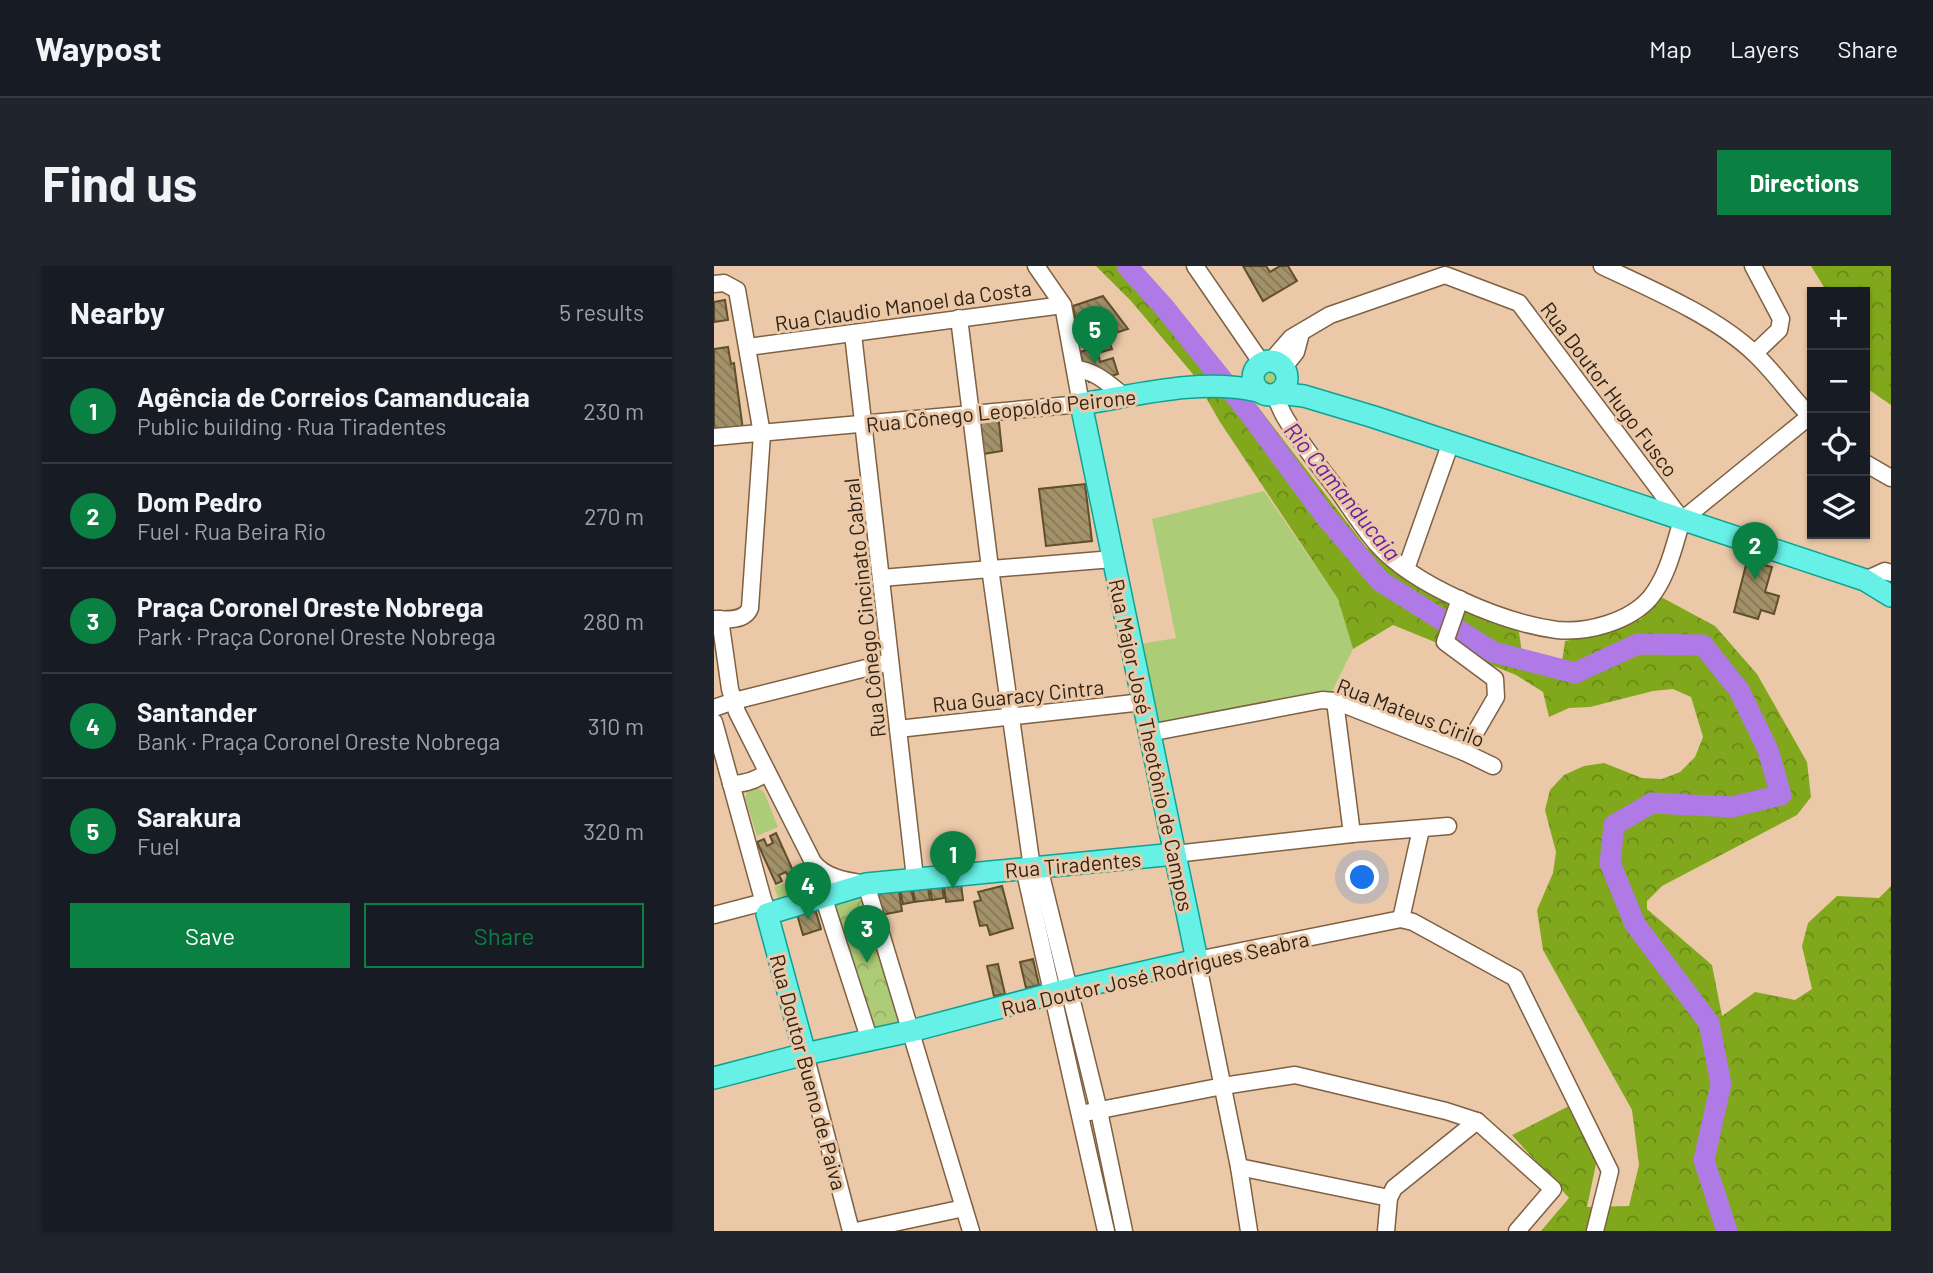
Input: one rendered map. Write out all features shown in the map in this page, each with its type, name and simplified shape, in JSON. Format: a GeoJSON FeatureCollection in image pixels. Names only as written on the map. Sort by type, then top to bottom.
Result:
{"type":"FeatureCollection","features":[{"type":"Feature","properties":{"kind":"main road","name":"Rua Cônego Leopoldo Peirone"},"geometry":{"type":"LineString","coordinates":[[1081,404],[1267,378],[1304,396],[1451,442],[1865,580],[1891,596]]}},
{"type":"Feature","properties":{"kind":"main road","name":"Rua Major José Theotônio de Campos"},"geometry":{"type":"LineString","coordinates":[[1081,404],[1197,960]]}},
{"type":"Feature","properties":{"kind":"main road","name":"Rua Tiradentes"},"geometry":{"type":"LineString","coordinates":[[765,908],[866,884],[1175,854]]}},
{"type":"Feature","properties":{"kind":"main road","name":"Rua Doutor Bueno de Paiva"},"geometry":{"type":"LineString","coordinates":[[765,908],[805,1054]]}},
{"type":"Feature","properties":{"kind":"main road","name":"Rua Doutor José Rodrigues Seabra"},"geometry":{"type":"LineString","coordinates":[[714,1078],[1197,960]]}},
{"type":"Feature","properties":{"kind":"street","name":"Rua Major José Theotônio de Campos"},"geometry":{"type":"LineString","coordinates":[[1036,266],[1063,305],[1081,404]]}},
{"type":"Feature","properties":{"kind":"street"},"geometry":{"type":"LineString","coordinates":[[1195,266],[1267,378],[1285,418],[1378,545],[1406,569],[1460,599],[1508,619],[1558,630],[1578,630],[1606,625],[1630,614],[1649,599],[1665,574],[1682,520],[1807,420]]}},
{"type":"Feature","properties":{"kind":"street"},"geometry":{"type":"LineString","coordinates":[[1602,266],[1715,324],[1755,354],[1807,413]]}},
{"type":"Feature","properties":{"kind":"street"},"geometry":{"type":"LineString","coordinates":[[1753,266],[1781,319],[1779,330],[1755,354]]}},
{"type":"Feature","properties":{"kind":"street","name":"Rua Doutor Hugo Fusco"},"geometry":{"type":"LineString","coordinates":[[1267,378],[1296,352],[1301,333],[1330,314],[1452,271],[1519,303],[1682,520]]}},
{"type":"Feature","properties":{"kind":"street"},"geometry":{"type":"LineString","coordinates":[[714,284],[724,284],[737,290],[762,434],[750,608],[743,617],[717,619],[734,701],[767,772],[818,868],[849,881],[866,884],[971,1231]]}},
{"type":"Feature","properties":{"kind":"street","name":"Rua Claudio Manoel da Costa"},"geometry":{"type":"LineString","coordinates":[[748,347],[1063,305]]}},
{"type":"Feature","properties":{"kind":"street"},"geometry":{"type":"LineString","coordinates":[[959,318],[1031,868],[1061,992],[1098,1111],[1124,1231]]}},
{"type":"Feature","properties":{"kind":"street","name":"Rua Cônego Cincinato Cabral"},"geometry":{"type":"LineString","coordinates":[[853,334],[915,878]]}},
{"type":"Feature","properties":{"kind":"street"},"geometry":{"type":"LineString","coordinates":[[1075,369],[1086,369],[1125,397]]}},
{"type":"Feature","properties":{"kind":"street","name":"Rua Cônego Leopoldo Peirone"},"geometry":{"type":"LineString","coordinates":[[714,437],[1081,404]]}},
{"type":"Feature","properties":{"kind":"street"},"geometry":{"type":"LineString","coordinates":[[1406,569],[1451,442]]}},
{"type":"Feature","properties":{"kind":"street"},"geometry":{"type":"LineString","coordinates":[[1870,466],[1891,478]]}},
{"type":"Feature","properties":{"kind":"street"},"geometry":{"type":"LineString","coordinates":[[881,578],[1112,559]]}},
{"type":"Feature","properties":{"kind":"street"},"geometry":{"type":"LineString","coordinates":[[1865,580],[1885,571],[1891,573]]}},
{"type":"Feature","properties":{"kind":"street"},"geometry":{"type":"LineString","coordinates":[[1460,599],[1445,642],[1495,679],[1496,697],[1464,752]]}},
{"type":"Feature","properties":{"kind":"street"},"geometry":{"type":"LineString","coordinates":[[714,708],[890,662]]}},
{"type":"Feature","properties":{"kind":"street","name":"Rua Mateus Cirilo"},"geometry":{"type":"LineString","coordinates":[[1149,733],[1322,701],[1335,701],[1493,766]]}},
{"type":"Feature","properties":{"kind":"street"},"geometry":{"type":"LineString","coordinates":[[1335,701],[1352,834]]}},
{"type":"Feature","properties":{"kind":"street","name":"Rua Guaracy Cintra"},"geometry":{"type":"LineString","coordinates":[[898,729],[1143,702]]}},
{"type":"Feature","properties":{"kind":"street"},"geometry":{"type":"LineString","coordinates":[[714,722],[724,775],[765,908],[714,915]]}},
{"type":"Feature","properties":{"kind":"street"},"geometry":{"type":"LineString","coordinates":[[724,775],[740,784],[760,778],[767,772]]}},
{"type":"Feature","properties":{"kind":"street","name":"Rua Tiradentes"},"geometry":{"type":"LineString","coordinates":[[1175,854],[1448,826]]}},
{"type":"Feature","properties":{"kind":"street"},"geometry":{"type":"LineString","coordinates":[[1421,829],[1401,919],[1413,922],[1515,978],[1609,1171],[1595,1231]]}},
{"type":"Feature","properties":{"kind":"street"},"geometry":{"type":"LineString","coordinates":[[823,896],[870,1041]]}},
{"type":"Feature","properties":{"kind":"street","name":"Rua Doutor José Rodrigues Seabra"},"geometry":{"type":"LineString","coordinates":[[1197,960],[1401,919]]}},
{"type":"Feature","properties":{"kind":"street","name":"Rua Major José Theotônio de Campos"},"geometry":{"type":"LineString","coordinates":[[1197,960],[1239,1167],[1249,1231]]}},
{"type":"Feature","properties":{"kind":"street"},"geometry":{"type":"LineString","coordinates":[[1061,992],[1080,1114],[1106,1231]]}},
{"type":"Feature","properties":{"kind":"street","name":"Rua Doutor Bueno de Paiva"},"geometry":{"type":"LineString","coordinates":[[805,1054],[851,1231]]}},
{"type":"Feature","properties":{"kind":"street"},"geometry":{"type":"LineString","coordinates":[[1080,1114],[1295,1075],[1447,1111],[1477,1121],[1553,1189],[1517,1231]]}},
{"type":"Feature","properties":{"kind":"street"},"geometry":{"type":"LineString","coordinates":[[1386,1231],[1389,1198],[1394,1188],[1477,1121]]}},
{"type":"Feature","properties":{"kind":"street"},"geometry":{"type":"LineString","coordinates":[[1239,1167],[1389,1198]]}},
{"type":"Feature","properties":{"kind":"street"},"geometry":{"type":"LineString","coordinates":[[856,1231],[964,1208]]}},
{"type":"Feature","properties":{"kind":"green space"},"geometry":{"type":"Polygon","coordinates":[[[1096,266],[1140,266],[1216,368],[1255,403],[1366,547],[1399,575],[1447,601],[1519,632],[1522,653],[1562,662],[1565,641],[1608,633],[1641,619],[1661,597],[1715,626],[1757,674],[1807,762],[1811,797],[1797,815],[1662,886],[1647,901],[1647,909],[1712,965],[1722,1016],[1755,992],[1795,1000],[1812,989],[1802,946],[1808,923],[1837,896],[1879,898],[1891,886],[1891,1231],[1541,1231],[1569,1198],[1512,1135],[1569,1106],[1597,1159],[1587,1207],[1629,1206],[1639,1165],[1632,1110],[1543,950],[1537,910],[1553,873],[1556,852],[1545,810],[1550,790],[1564,775],[1584,766],[1604,763],[1642,778],[1662,779],[1680,772],[1695,757],[1703,737],[1691,697],[1673,689],[1653,691],[1590,707],[1569,708],[1549,717],[1543,692],[1516,675],[1393,625],[1353,649],[1338,599],[1220,422],[1192,373],[1131,301],[1096,266]]]}},
{"type":"Feature","properties":{"kind":"green space"},"geometry":{"type":"Polygon","coordinates":[[[1811,266],[1891,266],[1891,405],[1870,390],[1870,287],[1824,287],[1811,266]]]}},
{"type":"Feature","properties":{"kind":"green space"},"geometry":{"type":"Polygon","coordinates":[[[1272,363],[1283,378],[1281,385],[1273,393],[1254,381],[1258,367],[1272,363]]]}},
{"type":"Feature","properties":{"kind":"green space"},"geometry":{"type":"Polygon","coordinates":[[[1264,491],[1338,599],[1353,649],[1330,695],[1160,722],[1141,644],[1176,638],[1152,519],[1264,491]]]}},
{"type":"Feature","properties":{"kind":"green space"},"geometry":{"type":"Polygon","coordinates":[[[756,787],[764,792],[778,827],[757,836],[745,798],[747,791],[756,787]]]}},
{"type":"Feature","properties":{"kind":"green space"},"geometry":{"type":"Polygon","coordinates":[[[799,877],[806,894],[781,905],[774,887],[799,877]]]}},
{"type":"Feature","properties":{"kind":"green space"},"geometry":{"type":"Polygon","coordinates":[[[865,887],[905,1029],[871,1038],[826,897],[865,887]]]}},
{"type":"Feature","properties":{"kind":"building"},"geometry":{"type":"Polygon","coordinates":[[[1243,266],[1266,266],[1270,272],[1280,266],[1288,266],[1297,281],[1263,301],[1243,266]]]}},
{"type":"Feature","properties":{"kind":"building"},"geometry":{"type":"Polygon","coordinates":[[[1103,296],[1128,329],[1080,344],[1073,306],[1103,296]]]}},
{"type":"Feature","properties":{"kind":"building"},"geometry":{"type":"Polygon","coordinates":[[[725,300],[728,320],[714,322],[714,302],[725,300]]]}},
{"type":"Feature","properties":{"kind":"building"},"geometry":{"type":"Polygon","coordinates":[[[1108,338],[1112,349],[1098,353],[1100,362],[1113,358],[1118,374],[1089,382],[1080,352],[1096,347],[1095,342],[1108,338]]]}},
{"type":"Feature","properties":{"kind":"building"},"geometry":{"type":"Polygon","coordinates":[[[728,347],[731,364],[734,363],[743,430],[714,434],[714,349],[728,347]]]}},
{"type":"Feature","properties":{"kind":"building"},"geometry":{"type":"Polygon","coordinates":[[[998,413],[1002,451],[983,454],[980,415],[998,413]]]}},
{"type":"Feature","properties":{"kind":"building"},"geometry":{"type":"Polygon","coordinates":[[[1085,484],[1092,541],[1046,546],[1039,489],[1085,484]]]}},
{"type":"Feature","properties":{"kind":"building"},"geometry":{"type":"Polygon","coordinates":[[[1747,561],[1772,567],[1765,592],[1779,596],[1774,614],[1761,610],[1758,619],[1734,612],[1747,561]]]}},
{"type":"Feature","properties":{"kind":"building"},"geometry":{"type":"Polygon","coordinates":[[[776,833],[795,875],[789,878],[786,872],[779,875],[782,881],[776,884],[757,842],[764,839],[767,846],[773,843],[770,836],[776,833]]]}},
{"type":"Feature","properties":{"kind":"building"},"geometry":{"type":"Polygon","coordinates":[[[960,876],[963,900],[946,902],[943,879],[960,876]]]}},
{"type":"Feature","properties":{"kind":"building"},"geometry":{"type":"Polygon","coordinates":[[[941,879],[944,898],[932,900],[929,881],[941,879]]]}},
{"type":"Feature","properties":{"kind":"building"},"geometry":{"type":"Polygon","coordinates":[[[927,881],[930,900],[915,902],[912,883],[927,881]]]}},
{"type":"Feature","properties":{"kind":"building"},"geometry":{"type":"Polygon","coordinates":[[[910,883],[914,902],[903,904],[899,885],[910,883]]]}},
{"type":"Feature","properties":{"kind":"building"},"geometry":{"type":"Polygon","coordinates":[[[898,885],[902,911],[881,915],[877,888],[898,885]]]}},
{"type":"Feature","properties":{"kind":"building"},"geometry":{"type":"Polygon","coordinates":[[[1002,886],[1013,928],[990,935],[987,925],[980,926],[974,902],[981,900],[978,892],[1002,886]]]}},
{"type":"Feature","properties":{"kind":"building"},"geometry":{"type":"Polygon","coordinates":[[[814,905],[821,929],[803,935],[796,911],[814,905]]]}},
{"type":"Feature","properties":{"kind":"building"},"geometry":{"type":"Polygon","coordinates":[[[1033,959],[1039,985],[1026,988],[1020,962],[1033,959]]]}},
{"type":"Feature","properties":{"kind":"building"},"geometry":{"type":"Polygon","coordinates":[[[998,964],[1005,994],[994,996],[987,966],[998,964]]]}},
{"type":"Feature","properties":{"kind":"waterway","name":"Rio Camanducaia"},"geometry":{"type":"LineString","coordinates":[[1127,266],[1164,307],[1250,414],[1325,516],[1380,581],[1493,652],[1575,673],[1638,644],[1703,645],[1739,690],[1768,750],[1781,795],[1732,807],[1652,803],[1614,825],[1610,863],[1635,924],[1709,1023],[1721,1084],[1704,1160],[1727,1231]]}},
{"type":"Feature","properties":{"kind":"place","name":"Sarakura"},"geometry":{"type":"Point","coordinates":[1095,364]}},
{"type":"Feature","properties":{"kind":"place","name":"Dom Pedro"},"geometry":{"type":"Point","coordinates":[1755,580]}},
{"type":"Feature","properties":{"kind":"place","name":"Agência de Correios Camanducaia"},"geometry":{"type":"Point","coordinates":[953,889]}},
{"type":"Feature","properties":{"kind":"place","name":"Santander"},"geometry":{"type":"Point","coordinates":[808,920]}},
{"type":"Feature","properties":{"kind":"place","name":"Praça Coronel Oreste Nobrega"},"geometry":{"type":"Point","coordinates":[867,963]}}]}
